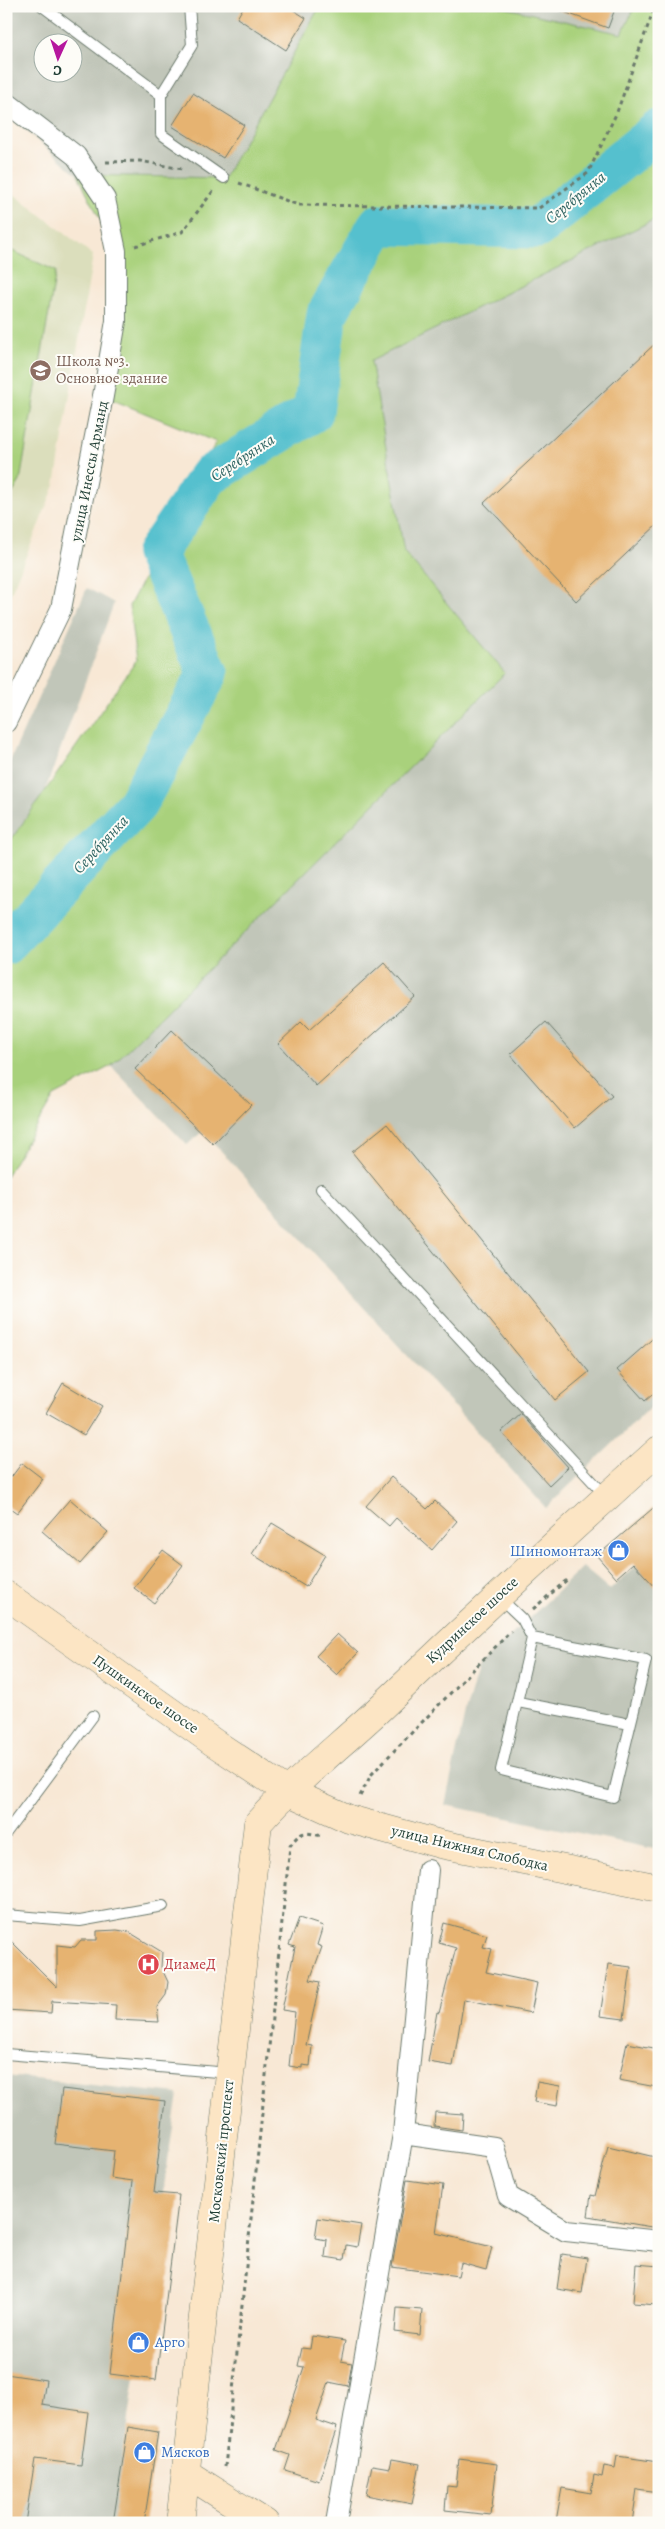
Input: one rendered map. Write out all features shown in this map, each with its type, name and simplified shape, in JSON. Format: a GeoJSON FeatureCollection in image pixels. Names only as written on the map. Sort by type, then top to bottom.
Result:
{"type":"FeatureCollection","features":[{"type":"Feature","properties":{"kind":"main road","name":"Кудринское шоссе"},"geometry":{"type":"LineString","coordinates":[[287,1791],[340,1745],[498,1595],[659,1450]]}},
{"type":"Feature","properties":{"kind":"main road","name":"Пушкинское шоссе"},"geometry":{"type":"LineString","coordinates":[[6,1595],[214,1742],[287,1791]]}},
{"type":"Feature","properties":{"kind":"main road","name":"улица Нижняя Слободка"},"geometry":{"type":"LineString","coordinates":[[287,1791],[356,1821],[440,1844],[659,1888]]}},
{"type":"Feature","properties":{"kind":"main road","name":"Московский проспект"},"geometry":{"type":"LineString","coordinates":[[180,2523],[258,1824],[287,1791]]}},
{"type":"Feature","properties":{"kind":"main road"},"geometry":{"type":"LineString","coordinates":[[186,2473],[265,2523]]}},
{"type":"Feature","properties":{"kind":"street","name":"улица Инессы Арманд"},"geometry":{"type":"LineString","coordinates":[[6,102],[76,156],[106,199],[116,251],[116,321],[104,396],[61,609],[6,722]]}},
{"type":"Feature","properties":{"kind":"street"},"geometry":{"type":"LineString","coordinates":[[336,2523],[403,2134],[428,1870]]}},
{"type":"Feature","properties":{"kind":"street"},"geometry":{"type":"LineString","coordinates":[[403,2134],[494,2147],[508,2196],[566,2231],[659,2241]]}},
{"type":"Feature","properties":{"kind":"lane"},"geometry":{"type":"LineString","coordinates":[[42,6],[161,96]]}},
{"type":"Feature","properties":{"kind":"lane"},"geometry":{"type":"LineString","coordinates":[[189,6],[192,45],[161,96],[161,134],[224,178]]}},
{"type":"Feature","properties":{"kind":"lane"},"geometry":{"type":"LineString","coordinates":[[321,1189],[607,1497]]}},
{"type":"Feature","properties":{"kind":"lane"},"geometry":{"type":"LineString","coordinates":[[498,1595],[522,1619],[532,1638],[501,1770],[613,1797],[646,1660],[532,1638]]}},
{"type":"Feature","properties":{"kind":"lane"},"geometry":{"type":"LineString","coordinates":[[518,1702],[630,1724]]}},
{"type":"Feature","properties":{"kind":"lane"},"geometry":{"type":"LineString","coordinates":[[6,1833],[93,1716]]}},
{"type":"Feature","properties":{"kind":"lane"},"geometry":{"type":"LineString","coordinates":[[6,1914],[80,1921],[163,1906]]}},
{"type":"Feature","properties":{"kind":"lane"},"geometry":{"type":"LineString","coordinates":[[6,2054],[230,2073]]}},
{"type":"Feature","properties":{"kind":"path"},"geometry":{"type":"LineString","coordinates":[[116,251],[182,232],[224,178],[298,204],[539,208],[588,173],[617,112],[655,6]]}},
{"type":"Feature","properties":{"kind":"path"},"geometry":{"type":"LineString","coordinates":[[80,162],[140,160],[187,170]]}},
{"type":"Feature","properties":{"kind":"path"},"geometry":{"type":"LineString","coordinates":[[360,1796],[371,1775],[387,1758],[522,1619],[568,1579]]}},
{"type":"Feature","properties":{"kind":"path"},"geometry":{"type":"LineString","coordinates":[[222,2496],[290,1846],[297,1835],[306,1832],[331,1838]]}},
{"type":"Feature","properties":{"kind":"shaded area"},"geometry":{"type":"Polygon","coordinates":[[[6,6],[320,6],[224,178],[78,175],[6,114],[6,6]]]}},
{"type":"Feature","properties":{"kind":"shaded area"},"geometry":{"type":"Polygon","coordinates":[[[497,6],[635,6],[622,34],[497,6]]]}},
{"type":"Feature","properties":{"kind":"shaded area","name":"Школа №3. Основное здание"},"geometry":{"type":"Polygon","coordinates":[[[6,188],[93,255],[55,485],[6,605],[6,188]]]}},
{"type":"Feature","properties":{"kind":"shaded area"},"geometry":{"type":"Polygon","coordinates":[[[659,217],[659,1399],[546,1508],[203,1131],[187,1145],[111,1066],[505,673],[404,552],[371,361],[659,217]]]}},
{"type":"Feature","properties":{"kind":"shaded area"},"geometry":{"type":"Polygon","coordinates":[[[87,588],[114,603],[45,791],[6,847],[6,770],[87,588]]]}},
{"type":"Feature","properties":{"kind":"shaded area"},"geometry":{"type":"Polygon","coordinates":[[[659,1544],[659,1850],[445,1805],[465,1713],[479,1666],[583,1567],[610,1590],[659,1544]]]}},
{"type":"Feature","properties":{"kind":"shaded area"},"geometry":{"type":"Polygon","coordinates":[[[6,2076],[178,2094],[113,2523],[6,2523],[6,2076]]]}},
{"type":"Feature","properties":{"kind":"green space"},"geometry":{"type":"Polygon","coordinates":[[[320,6],[497,6],[622,34],[635,6],[659,6],[659,217],[371,361],[404,552],[505,673],[111,1066],[54,1096],[6,1176],[6,847],[136,661],[129,606],[216,442],[103,396],[116,251],[78,175],[224,178],[320,6]]]}},
{"type":"Feature","properties":{"kind":"green space"},"geometry":{"type":"Polygon","coordinates":[[[6,248],[56,271],[20,481],[6,504],[6,248]]]}},
{"type":"Feature","properties":{"kind":"building"},"geometry":{"type":"Polygon","coordinates":[[[244,6],[287,6],[306,18],[286,50],[237,18],[244,6]]]}},
{"type":"Feature","properties":{"kind":"building"},"geometry":{"type":"Polygon","coordinates":[[[554,6],[616,6],[608,28],[553,8],[554,6]]]}},
{"type":"Feature","properties":{"kind":"building"},"geometry":{"type":"Polygon","coordinates":[[[193,93],[244,125],[223,158],[172,126],[193,93]]]}},
{"type":"Feature","properties":{"kind":"building"},"geometry":{"type":"Polygon","coordinates":[[[659,340],[659,523],[576,601],[484,503],[659,340]]]}},
{"type":"Feature","properties":{"kind":"building"},"geometry":{"type":"Polygon","coordinates":[[[384,962],[415,997],[316,1086],[278,1044],[301,1022],[309,1030],[384,962]]]}},
{"type":"Feature","properties":{"kind":"building"},"geometry":{"type":"Polygon","coordinates":[[[546,1022],[612,1096],[575,1128],[510,1054],[546,1022]]]}},
{"type":"Feature","properties":{"kind":"building"},"geometry":{"type":"Polygon","coordinates":[[[172,1030],[251,1105],[213,1144],[135,1069],[172,1030]]]}},
{"type":"Feature","properties":{"kind":"building"},"geometry":{"type":"Polygon","coordinates":[[[387,1124],[589,1372],[555,1400],[352,1152],[387,1124]]]}},
{"type":"Feature","properties":{"kind":"building"},"geometry":{"type":"Polygon","coordinates":[[[659,1333],[659,1389],[645,1401],[617,1370],[659,1333]]]}},
{"type":"Feature","properties":{"kind":"building"},"geometry":{"type":"Polygon","coordinates":[[[63,1383],[102,1406],[84,1435],[46,1413],[63,1383]]]}},
{"type":"Feature","properties":{"kind":"building"},"geometry":{"type":"Polygon","coordinates":[[[521,1414],[568,1467],[549,1485],[501,1432],[521,1414]]]}},
{"type":"Feature","properties":{"kind":"building"},"geometry":{"type":"Polygon","coordinates":[[[22,1463],[43,1479],[17,1513],[6,1505],[6,1484],[22,1463]]]}},
{"type":"Feature","properties":{"kind":"building"},"geometry":{"type":"Polygon","coordinates":[[[391,1477],[427,1509],[435,1501],[457,1521],[432,1550],[396,1518],[389,1526],[366,1506],[391,1477]]]}},
{"type":"Feature","properties":{"kind":"building"},"geometry":{"type":"Polygon","coordinates":[[[70,1499],[108,1532],[80,1564],[42,1531],[70,1499]]]}},
{"type":"Feature","properties":{"kind":"building"},"geometry":{"type":"Polygon","coordinates":[[[659,1503],[659,1591],[633,1563],[616,1578],[597,1556],[659,1503]]]}},
{"type":"Feature","properties":{"kind":"building"},"geometry":{"type":"Polygon","coordinates":[[[272,1523],[325,1555],[306,1587],[252,1554],[272,1523]]]}},
{"type":"Feature","properties":{"kind":"building"},"geometry":{"type":"Polygon","coordinates":[[[163,1550],[183,1565],[154,1603],[134,1588],[163,1550]]]}},
{"type":"Feature","properties":{"kind":"building"},"geometry":{"type":"Polygon","coordinates":[[[337,1634],[358,1653],[337,1675],[316,1656],[337,1634]]]}},
{"type":"Feature","properties":{"kind":"building"},"geometry":{"type":"Polygon","coordinates":[[[299,1918],[323,1926],[317,1945],[322,1947],[310,1980],[320,1982],[306,2045],[312,2046],[310,2066],[302,2065],[302,2068],[289,2066],[295,2012],[282,2010],[295,1947],[289,1945],[299,1918]]]}},
{"type":"Feature","properties":{"kind":"building"},"geometry":{"type":"Polygon","coordinates":[[[444,1923],[487,1935],[483,1947],[492,1949],[486,1972],[537,1983],[531,2013],[464,1999],[453,2066],[428,2062],[437,2012],[439,2013],[456,1948],[439,1943],[444,1923]]]}},
{"type":"Feature","properties":{"kind":"building"},"geometry":{"type":"Polygon","coordinates":[[[117,1930],[129,1932],[162,1952],[161,1967],[168,1982],[166,1995],[157,2007],[159,2022],[115,2020],[116,2005],[52,2001],[51,2013],[6,2010],[6,1936],[57,1987],[57,1945],[75,1947],[81,1940],[97,1940],[97,1931],[117,1930]]]}},
{"type":"Feature","properties":{"kind":"building"},"geometry":{"type":"Polygon","coordinates":[[[608,1964],[631,1967],[624,2019],[600,2016],[608,1964]]]}},
{"type":"Feature","properties":{"kind":"building"},"geometry":{"type":"Polygon","coordinates":[[[627,2043],[659,2049],[659,2072],[656,2087],[619,2080],[627,2043]]]}},
{"type":"Feature","properties":{"kind":"building"},"geometry":{"type":"Polygon","coordinates":[[[537,2082],[560,2086],[557,2106],[534,2102],[537,2082]]]}},
{"type":"Feature","properties":{"kind":"building"},"geometry":{"type":"Polygon","coordinates":[[[62,2089],[165,2101],[154,2193],[179,2195],[156,2380],[110,2374],[133,2181],[111,2178],[114,2151],[55,2144],[62,2089]]]}},
{"type":"Feature","properties":{"kind":"building"},"geometry":{"type":"Polygon","coordinates":[[[435,2112],[463,2114],[462,2130],[434,2126],[435,2112]]]}},
{"type":"Feature","properties":{"kind":"building"},"geometry":{"type":"Polygon","coordinates":[[[608,2146],[659,2158],[657,2228],[588,2216],[591,2195],[595,2196],[608,2146]]]}},
{"type":"Feature","properties":{"kind":"building"},"geometry":{"type":"Polygon","coordinates":[[[407,2180],[443,2185],[436,2233],[492,2247],[486,2270],[461,2263],[458,2276],[392,2267],[407,2180]]]}},
{"type":"Feature","properties":{"kind":"building"},"geometry":{"type":"Polygon","coordinates":[[[318,2218],[361,2225],[357,2247],[346,2245],[344,2260],[325,2257],[327,2240],[315,2238],[318,2218]]]}},
{"type":"Feature","properties":{"kind":"building"},"geometry":{"type":"Polygon","coordinates":[[[562,2254],[587,2258],[582,2293],[557,2289],[562,2254]]]}},
{"type":"Feature","properties":{"kind":"building"},"geometry":{"type":"Polygon","coordinates":[[[636,2264],[659,2266],[657,2305],[633,2303],[636,2264]]]}},
{"type":"Feature","properties":{"kind":"building"},"geometry":{"type":"Polygon","coordinates":[[[397,2308],[422,2310],[420,2335],[395,2332],[397,2308]]]}},
{"type":"Feature","properties":{"kind":"building"},"geometry":{"type":"Polygon","coordinates":[[[312,2336],[345,2341],[341,2361],[352,2363],[348,2386],[329,2382],[316,2420],[337,2427],[319,2481],[285,2470],[290,2455],[276,2450],[304,2367],[298,2366],[302,2348],[310,2349],[312,2336]]]}},
{"type":"Feature","properties":{"kind":"building"},"geometry":{"type":"Polygon","coordinates":[[[6,2374],[46,2380],[42,2405],[88,2412],[81,2465],[35,2459],[25,2523],[6,2523],[6,2374]]]}},
{"type":"Feature","properties":{"kind":"building"},"geometry":{"type":"Polygon","coordinates":[[[128,2427],[158,2432],[144,2523],[113,2523],[128,2427]]]}},
{"type":"Feature","properties":{"kind":"building"},"geometry":{"type":"Polygon","coordinates":[[[617,2456],[659,2462],[659,2492],[637,2489],[632,2523],[556,2521],[562,2488],[591,2493],[594,2475],[602,2477],[604,2466],[615,2468],[617,2456]]]}},
{"type":"Feature","properties":{"kind":"building"},"geometry":{"type":"Polygon","coordinates":[[[392,2459],[420,2464],[412,2504],[366,2495],[372,2465],[390,2468],[392,2459]]]}},
{"type":"Feature","properties":{"kind":"building"},"geometry":{"type":"Polygon","coordinates":[[[459,2459],[497,2464],[491,2515],[445,2510],[447,2486],[456,2487],[459,2459]]]}},
{"type":"Feature","properties":{"kind":"waterway","name":"Серебрянка"},"geometry":{"type":"LineString","coordinates":[[6,944],[137,804],[208,673],[156,553],[209,476],[313,412],[327,314],[378,225],[537,228],[659,130]]}},
{"type":"Feature","properties":{"kind":"place","name":"Школа №3. Основное здание"},"geometry":{"type":"Point","coordinates":[40,370]}},
{"type":"Feature","properties":{"kind":"place","name":"Шиномонтаж"},"geometry":{"type":"Point","coordinates":[618,1551]}},
{"type":"Feature","properties":{"kind":"place","name":"ДиамеД"},"geometry":{"type":"Point","coordinates":[148,1964]}},
{"type":"Feature","properties":{"kind":"place","name":"Арго"},"geometry":{"type":"Point","coordinates":[139,2342]}},
{"type":"Feature","properties":{"kind":"place","name":"Мясков"},"geometry":{"type":"Point","coordinates":[145,2452]}}]}
